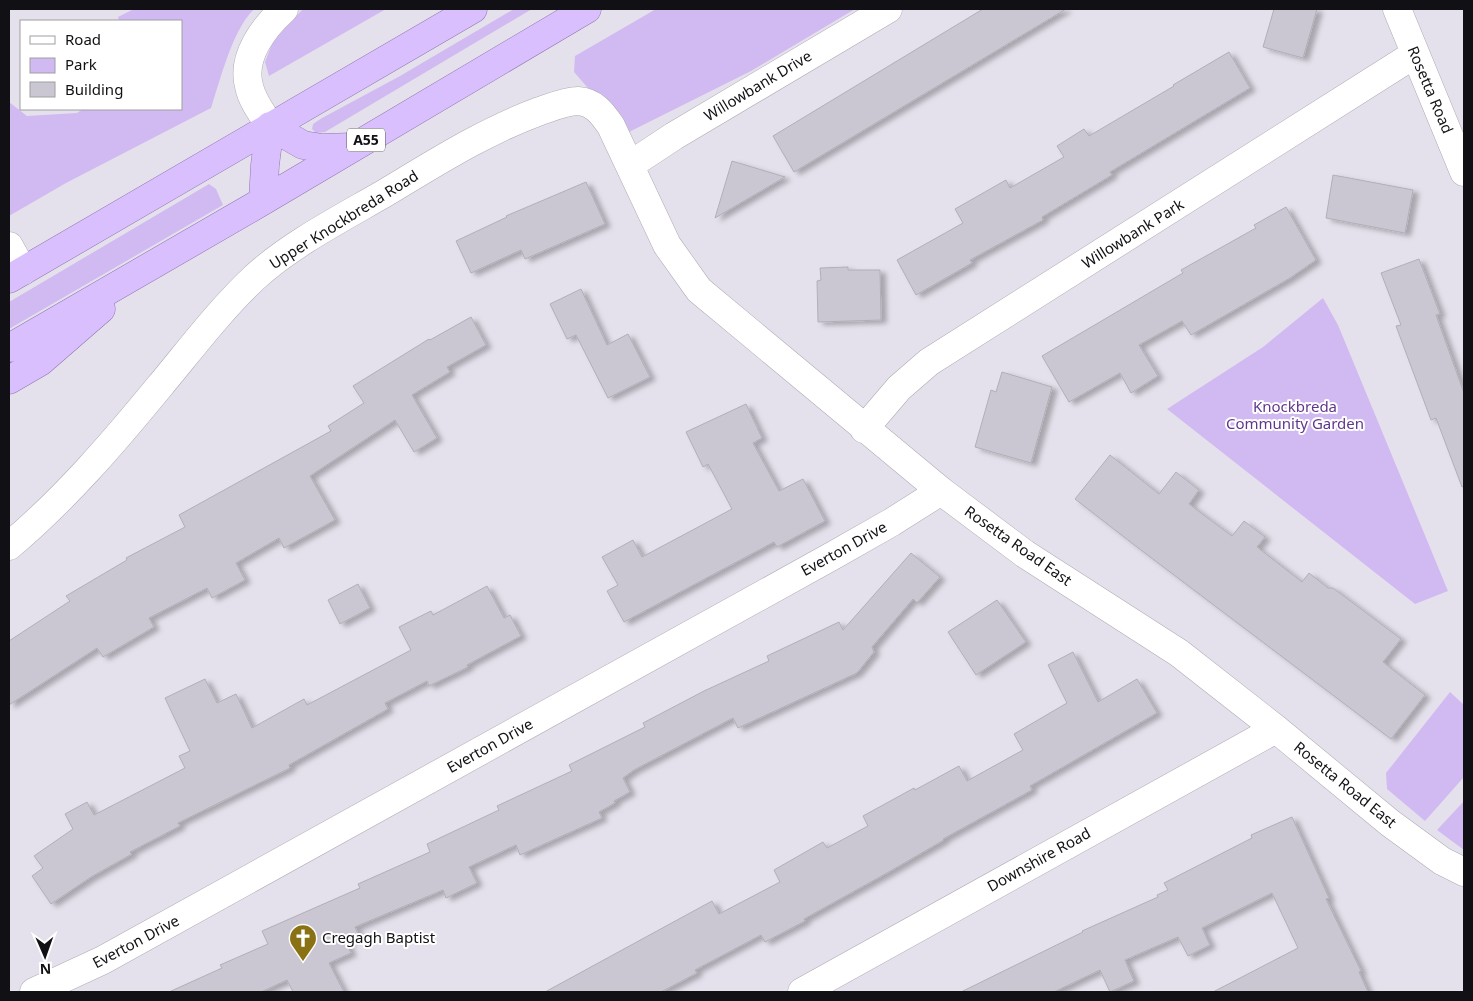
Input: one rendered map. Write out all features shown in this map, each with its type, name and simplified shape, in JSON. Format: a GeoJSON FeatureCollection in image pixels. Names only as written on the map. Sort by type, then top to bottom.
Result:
{"type":"FeatureCollection","features":[{"type":"Feature","properties":{"kind":"highway"},"geometry":{"type":"LineString","coordinates":[[16,275],[473,9]]}},
{"type":"Feature","properties":{"kind":"highway","name":"A55"},"geometry":{"type":"LineString","coordinates":[[9,348],[263,201],[587,9]]}},
{"type":"Feature","properties":{"kind":"highway"},"geometry":{"type":"LineString","coordinates":[[270,126],[303,145],[322,148],[354,147]]}},
{"type":"Feature","properties":{"kind":"highway"},"geometry":{"type":"LineString","coordinates":[[263,201],[264,164],[270,126]]}},
{"type":"Feature","properties":{"kind":"highway"},"geometry":{"type":"LineString","coordinates":[[9,380],[40,362],[145,270]]}},
{"type":"Feature","properties":{"kind":"street"},"geometry":{"type":"LineString","coordinates":[[270,126],[254,100],[248,85],[247,72],[250,58],[265,30],[284,9]]}},
{"type":"Feature","properties":{"kind":"street","name":"Willowbank Drive"},"geometry":{"type":"LineString","coordinates":[[630,165],[674,136],[888,9]]}},
{"type":"Feature","properties":{"kind":"street","name":"Rosetta Road"},"geometry":{"type":"LineString","coordinates":[[1397,9],[1464,172]]}},
{"type":"Feature","properties":{"kind":"street","name":"Willowbank Park"},"geometry":{"type":"LineString","coordinates":[[864,429],[899,388],[929,362],[1415,54]]}},
{"type":"Feature","properties":{"kind":"street","name":"Upper Knockbreda Road"},"geometry":{"type":"LineString","coordinates":[[9,546],[76,483],[133,419],[219,313],[273,262],[323,229],[483,136],[526,116],[553,106],[576,101],[588,103],[600,111],[611,126],[630,165]]}},
{"type":"Feature","properties":{"kind":"street","name":"Rosetta Road East"},"geometry":{"type":"LineString","coordinates":[[630,165],[667,245],[699,290],[864,429],[941,491],[1025,554],[1179,653],[1276,729],[1390,823],[1442,861],[1464,872]]}},
{"type":"Feature","properties":{"kind":"street"},"geometry":{"type":"LineString","coordinates":[[9,246],[16,275]]}},
{"type":"Feature","properties":{"kind":"street","name":"Everton Drive"},"geometry":{"type":"LineString","coordinates":[[34,992],[103,960],[300,852],[834,555],[941,491]]}},
{"type":"Feature","properties":{"kind":"street","name":"Downshire Road"},"geometry":{"type":"LineString","coordinates":[[802,992],[1276,729]]}},
{"type":"Feature","properties":{"kind":"green space"},"geometry":{"type":"Polygon","coordinates":[[[134,9],[254,9],[246,18],[233,42],[211,108],[66,183],[9,216],[9,102],[27,116],[77,113],[82,110],[182,110],[182,20],[119,20],[118,17],[134,9]]]}},
{"type":"Feature","properties":{"kind":"green space"},"geometry":{"type":"Polygon","coordinates":[[[303,9],[386,9],[269,76],[265,62],[274,39],[303,9]]]}},
{"type":"Feature","properties":{"kind":"green space"},"geometry":{"type":"Polygon","coordinates":[[[514,9],[532,9],[325,132],[316,133],[312,129],[313,124],[322,118],[400,76],[514,9]]]}},
{"type":"Feature","properties":{"kind":"green space"},"geometry":{"type":"Polygon","coordinates":[[[656,9],[855,9],[751,71],[627,133],[574,72],[575,56],[656,9]]]}},
{"type":"Feature","properties":{"kind":"green space"},"geometry":{"type":"Polygon","coordinates":[[[209,184],[216,189],[223,205],[9,329],[9,302],[209,184]]]}},
{"type":"Feature","properties":{"kind":"green space","name":"Knockbreda Community Garden"},"geometry":{"type":"Polygon","coordinates":[[[1323,298],[1338,325],[1448,591],[1415,604],[1167,409],[1263,347],[1323,298]]]}},
{"type":"Feature","properties":{"kind":"green space"},"geometry":{"type":"Polygon","coordinates":[[[1450,692],[1464,705],[1464,777],[1425,821],[1387,789],[1386,773],[1450,692]]]}},
{"type":"Feature","properties":{"kind":"green space"},"geometry":{"type":"Polygon","coordinates":[[[1464,801],[1464,850],[1437,830],[1464,801]]]}},
{"type":"Feature","properties":{"kind":"building"},"geometry":{"type":"Polygon","coordinates":[[[983,9],[1066,9],[794,172],[773,136],[983,9]]]}},
{"type":"Feature","properties":{"kind":"building"},"geometry":{"type":"Polygon","coordinates":[[[1274,9],[1317,9],[1303,58],[1263,47],[1274,9]]]}},
{"type":"Feature","properties":{"kind":"building"},"geometry":{"type":"Polygon","coordinates":[[[1229,52],[1250,88],[1110,172],[1112,175],[1042,217],[1043,220],[970,260],[972,263],[916,295],[897,260],[963,223],[955,209],[1006,180],[1010,188],[1064,157],[1057,146],[1084,129],[1089,136],[1229,52]]]}},
{"type":"Feature","properties":{"kind":"building"},"geometry":{"type":"Polygon","coordinates":[[[732,161],[785,177],[715,218],[732,161]]]}},
{"type":"Feature","properties":{"kind":"building"},"geometry":{"type":"Polygon","coordinates":[[[1333,175],[1413,190],[1405,233],[1326,218],[1333,175]]]}},
{"type":"Feature","properties":{"kind":"building"},"geometry":{"type":"Polygon","coordinates":[[[586,182],[605,224],[525,259],[521,250],[471,273],[456,241],[506,216],[586,182]]]}},
{"type":"Feature","properties":{"kind":"building"},"geometry":{"type":"Polygon","coordinates":[[[1286,207],[1316,260],[1290,278],[1191,335],[1182,321],[1139,345],[1158,376],[1131,393],[1120,373],[1069,402],[1042,356],[1183,273],[1181,270],[1256,228],[1254,225],[1286,207]]]}},
{"type":"Feature","properties":{"kind":"building"},"geometry":{"type":"Polygon","coordinates":[[[1419,259],[1440,314],[1436,315],[1464,393],[1464,486],[1462,487],[1436,418],[1431,420],[1396,326],[1401,325],[1381,273],[1419,259]]]}},
{"type":"Feature","properties":{"kind":"building"},"geometry":{"type":"Polygon","coordinates":[[[848,267],[848,270],[880,270],[881,320],[818,322],[817,281],[821,280],[820,268],[848,267]]]}},
{"type":"Feature","properties":{"kind":"building"},"geometry":{"type":"Polygon","coordinates":[[[581,289],[607,345],[628,334],[650,377],[608,398],[576,335],[567,339],[550,304],[581,289]]]}},
{"type":"Feature","properties":{"kind":"building"},"geometry":{"type":"Polygon","coordinates":[[[471,317],[486,345],[447,367],[450,372],[412,395],[437,438],[414,452],[395,420],[310,476],[335,520],[284,548],[279,538],[236,563],[245,580],[212,598],[207,588],[149,618],[154,627],[103,657],[97,648],[9,705],[9,641],[70,601],[66,596],[127,560],[126,558],[185,527],[179,515],[331,431],[328,426],[364,403],[353,386],[429,339],[471,317]]]}},
{"type":"Feature","properties":{"kind":"building"},"geometry":{"type":"Polygon","coordinates":[[[1002,372],[1052,387],[1031,463],[975,447],[991,390],[996,392],[1002,372]]]}},
{"type":"Feature","properties":{"kind":"building"},"geometry":{"type":"Polygon","coordinates":[[[746,404],[762,438],[753,443],[779,491],[803,479],[825,521],[777,547],[774,542],[624,622],[607,591],[618,585],[602,557],[633,540],[642,557],[732,509],[708,464],[703,467],[686,432],[746,404]]]}},
{"type":"Feature","properties":{"kind":"building"},"geometry":{"type":"Polygon","coordinates":[[[1110,455],[1159,494],[1176,472],[1199,490],[1189,504],[1232,536],[1244,521],[1265,537],[1257,547],[1302,582],[1309,573],[1328,588],[1333,588],[1401,639],[1383,662],[1425,695],[1391,739],[1075,499],[1110,455]]]}},
{"type":"Feature","properties":{"kind":"building"},"geometry":{"type":"Polygon","coordinates":[[[911,553],[940,577],[917,603],[913,599],[872,647],[874,652],[857,673],[738,728],[733,718],[634,770],[623,778],[630,792],[599,812],[602,818],[520,855],[516,845],[469,867],[477,883],[446,898],[443,890],[355,927],[359,936],[346,942],[351,953],[329,963],[344,992],[293,992],[287,980],[261,992],[169,992],[222,968],[220,965],[268,944],[262,931],[360,888],[358,884],[430,852],[427,844],[499,810],[497,806],[572,771],[569,765],[645,727],[643,723],[704,691],[769,661],[767,656],[839,622],[843,630],[911,553]]]}},
{"type":"Feature","properties":{"kind":"building"},"geometry":{"type":"Polygon","coordinates":[[[358,584],[370,608],[340,624],[328,600],[358,584]]]}},
{"type":"Feature","properties":{"kind":"building"},"geometry":{"type":"Polygon","coordinates":[[[487,586],[504,618],[510,615],[521,636],[467,665],[468,667],[429,686],[427,681],[385,703],[388,709],[289,765],[290,768],[178,823],[180,826],[130,852],[132,854],[91,877],[51,904],[32,876],[43,868],[34,856],[73,829],[65,814],[87,802],[94,815],[185,768],[179,756],[190,751],[165,698],[205,679],[217,703],[236,694],[252,728],[304,699],[307,705],[411,650],[399,627],[431,611],[433,615],[487,586]]]}},
{"type":"Feature","properties":{"kind":"building"},"geometry":{"type":"Polygon","coordinates":[[[997,600],[1026,642],[976,675],[948,632],[997,600]]]}},
{"type":"Feature","properties":{"kind":"building"},"geometry":{"type":"Polygon","coordinates":[[[1073,652],[1098,702],[1137,679],[1157,713],[1030,786],[1032,790],[804,919],[805,921],[765,942],[761,935],[695,970],[697,973],[661,992],[545,992],[712,901],[719,914],[780,882],[774,870],[823,842],[827,848],[868,826],[863,816],[914,788],[915,790],[959,766],[967,781],[1023,750],[1014,734],[1067,703],[1048,665],[1073,652]]]}},
{"type":"Feature","properties":{"kind":"building"},"geometry":{"type":"Polygon","coordinates":[[[1292,817],[1329,898],[1326,899],[1361,971],[1359,972],[1368,992],[1213,992],[1298,948],[1272,893],[1202,928],[1210,945],[1188,956],[1178,937],[1125,960],[1134,981],[1110,992],[1100,970],[1054,992],[961,992],[1082,931],[1158,897],[1157,895],[1168,890],[1164,883],[1252,838],[1251,835],[1292,817]]]}},
{"type":"Feature","properties":{"kind":"place","name":"Cregagh Baptist"},"geometry":{"type":"Point","coordinates":[303,962]}}]}
